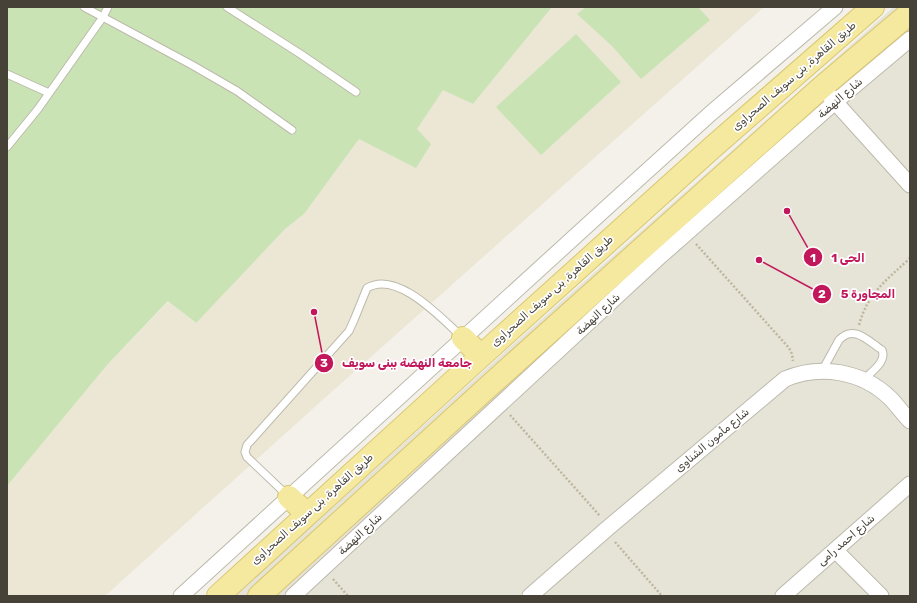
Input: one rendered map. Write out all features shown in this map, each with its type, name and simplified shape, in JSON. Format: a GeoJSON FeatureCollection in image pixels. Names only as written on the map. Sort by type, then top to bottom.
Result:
{"type":"FeatureCollection","features":[{"type":"Feature","properties":{"kind":"main road","name":"طريق القاهرة, بنى سويف الصحراوى"},"geometry":{"type":"LineString","coordinates":[[218,596],[714,146],[872,7]]}},
{"type":"Feature","properties":{"kind":"main road"},"geometry":{"type":"LineString","coordinates":[[258,596],[483,391],[829,94],[910,13]]}},
{"type":"Feature","properties":{"kind":"main road"},"geometry":{"type":"LineString","coordinates":[[463,338],[481,356]]}},
{"type":"Feature","properties":{"kind":"main road"},"geometry":{"type":"LineString","coordinates":[[290,497],[307,514]]}},
{"type":"Feature","properties":{"kind":"street"},"geometry":{"type":"LineString","coordinates":[[181,596],[710,114],[835,7]]}},
{"type":"Feature","properties":{"kind":"street","name":"شارع النهضة"},"geometry":{"type":"LineString","coordinates":[[293,596],[686,233],[829,94],[910,39]]}},
{"type":"Feature","properties":{"kind":"street"},"geometry":{"type":"LineString","coordinates":[[829,94],[910,185]]}},
{"type":"Feature","properties":{"kind":"street","name":"شارع مأمون الشناوى"},"geometry":{"type":"LineString","coordinates":[[530,596],[785,379],[797,374],[822,371],[843,373],[873,385],[890,398],[910,421]]}},
{"type":"Feature","properties":{"kind":"street","name":"شارع احمد رامى"},"geometry":{"type":"LineString","coordinates":[[783,596],[910,484]]}},
{"type":"Feature","properties":{"kind":"street"},"geometry":{"type":"LineString","coordinates":[[836,550],[881,596]]}},
{"type":"Feature","properties":{"kind":"lane"},"geometry":{"type":"LineString","coordinates":[[84,7],[237,91],[292,130]]}},
{"type":"Feature","properties":{"kind":"lane"},"geometry":{"type":"LineString","coordinates":[[7,147],[38,109],[103,17],[108,7]]}},
{"type":"Feature","properties":{"kind":"lane"},"geometry":{"type":"LineString","coordinates":[[227,7],[356,92]]}},
{"type":"Feature","properties":{"kind":"lane"},"geometry":{"type":"LineString","coordinates":[[7,74],[49,93]]}},
{"type":"Feature","properties":{"kind":"lane"},"geometry":{"type":"LineString","coordinates":[[290,497],[247,457],[245,452],[247,445],[349,331],[367,288],[378,283],[386,283],[406,291],[423,302],[463,338]]}},
{"type":"Feature","properties":{"kind":"lane"},"geometry":{"type":"LineString","coordinates":[[822,371],[839,340],[848,333],[856,333],[882,350],[884,356],[880,363],[863,380]]}},
{"type":"Feature","properties":{"kind":"path"},"geometry":{"type":"LineString","coordinates":[[686,233],[789,348],[793,360],[785,379]]}},
{"type":"Feature","properties":{"kind":"path"},"geometry":{"type":"LineString","coordinates":[[856,333],[864,309],[874,292],[910,258]]}},
{"type":"Feature","properties":{"kind":"path"},"geometry":{"type":"LineString","coordinates":[[501,404],[662,596]]}},
{"type":"Feature","properties":{"kind":"path"},"geometry":{"type":"LineString","coordinates":[[323,568],[348,596]]}},
{"type":"Feature","properties":{"kind":"shaded area"},"geometry":{"type":"Polygon","coordinates":[[[552,7],[764,7],[318,404],[105,596],[7,596],[7,486],[107,365],[169,301],[195,323],[285,229],[304,214],[359,139],[417,129],[443,89],[473,104],[552,7]]]}},
{"type":"Feature","properties":{"kind":"shaded area"},"geometry":{"type":"Polygon","coordinates":[[[894,7],[910,7],[910,596],[235,596],[507,350],[894,7]]]}},
{"type":"Feature","properties":{"kind":"green space"},"geometry":{"type":"Polygon","coordinates":[[[7,7],[552,7],[473,104],[443,90],[417,129],[431,144],[416,168],[359,139],[304,214],[285,229],[196,323],[168,301],[107,365],[7,486],[7,7]]]}},
{"type":"Feature","properties":{"kind":"green space"},"geometry":{"type":"Polygon","coordinates":[[[586,7],[698,7],[710,20],[641,79],[612,46],[577,14],[586,7]]]}},
{"type":"Feature","properties":{"kind":"green space"},"geometry":{"type":"Polygon","coordinates":[[[576,34],[621,82],[541,155],[496,107],[576,34]]]}},
{"type":"Feature","properties":{"kind":"place","name":"الحى 1"},"geometry":{"type":"Point","coordinates":[787,211]}},
{"type":"Feature","properties":{"kind":"place","name":"المجاورة 5"},"geometry":{"type":"Point","coordinates":[759,260]}},
{"type":"Feature","properties":{"kind":"place","name":"جامعة النهضة ببنى سويف"},"geometry":{"type":"Point","coordinates":[314,312]}}]}
